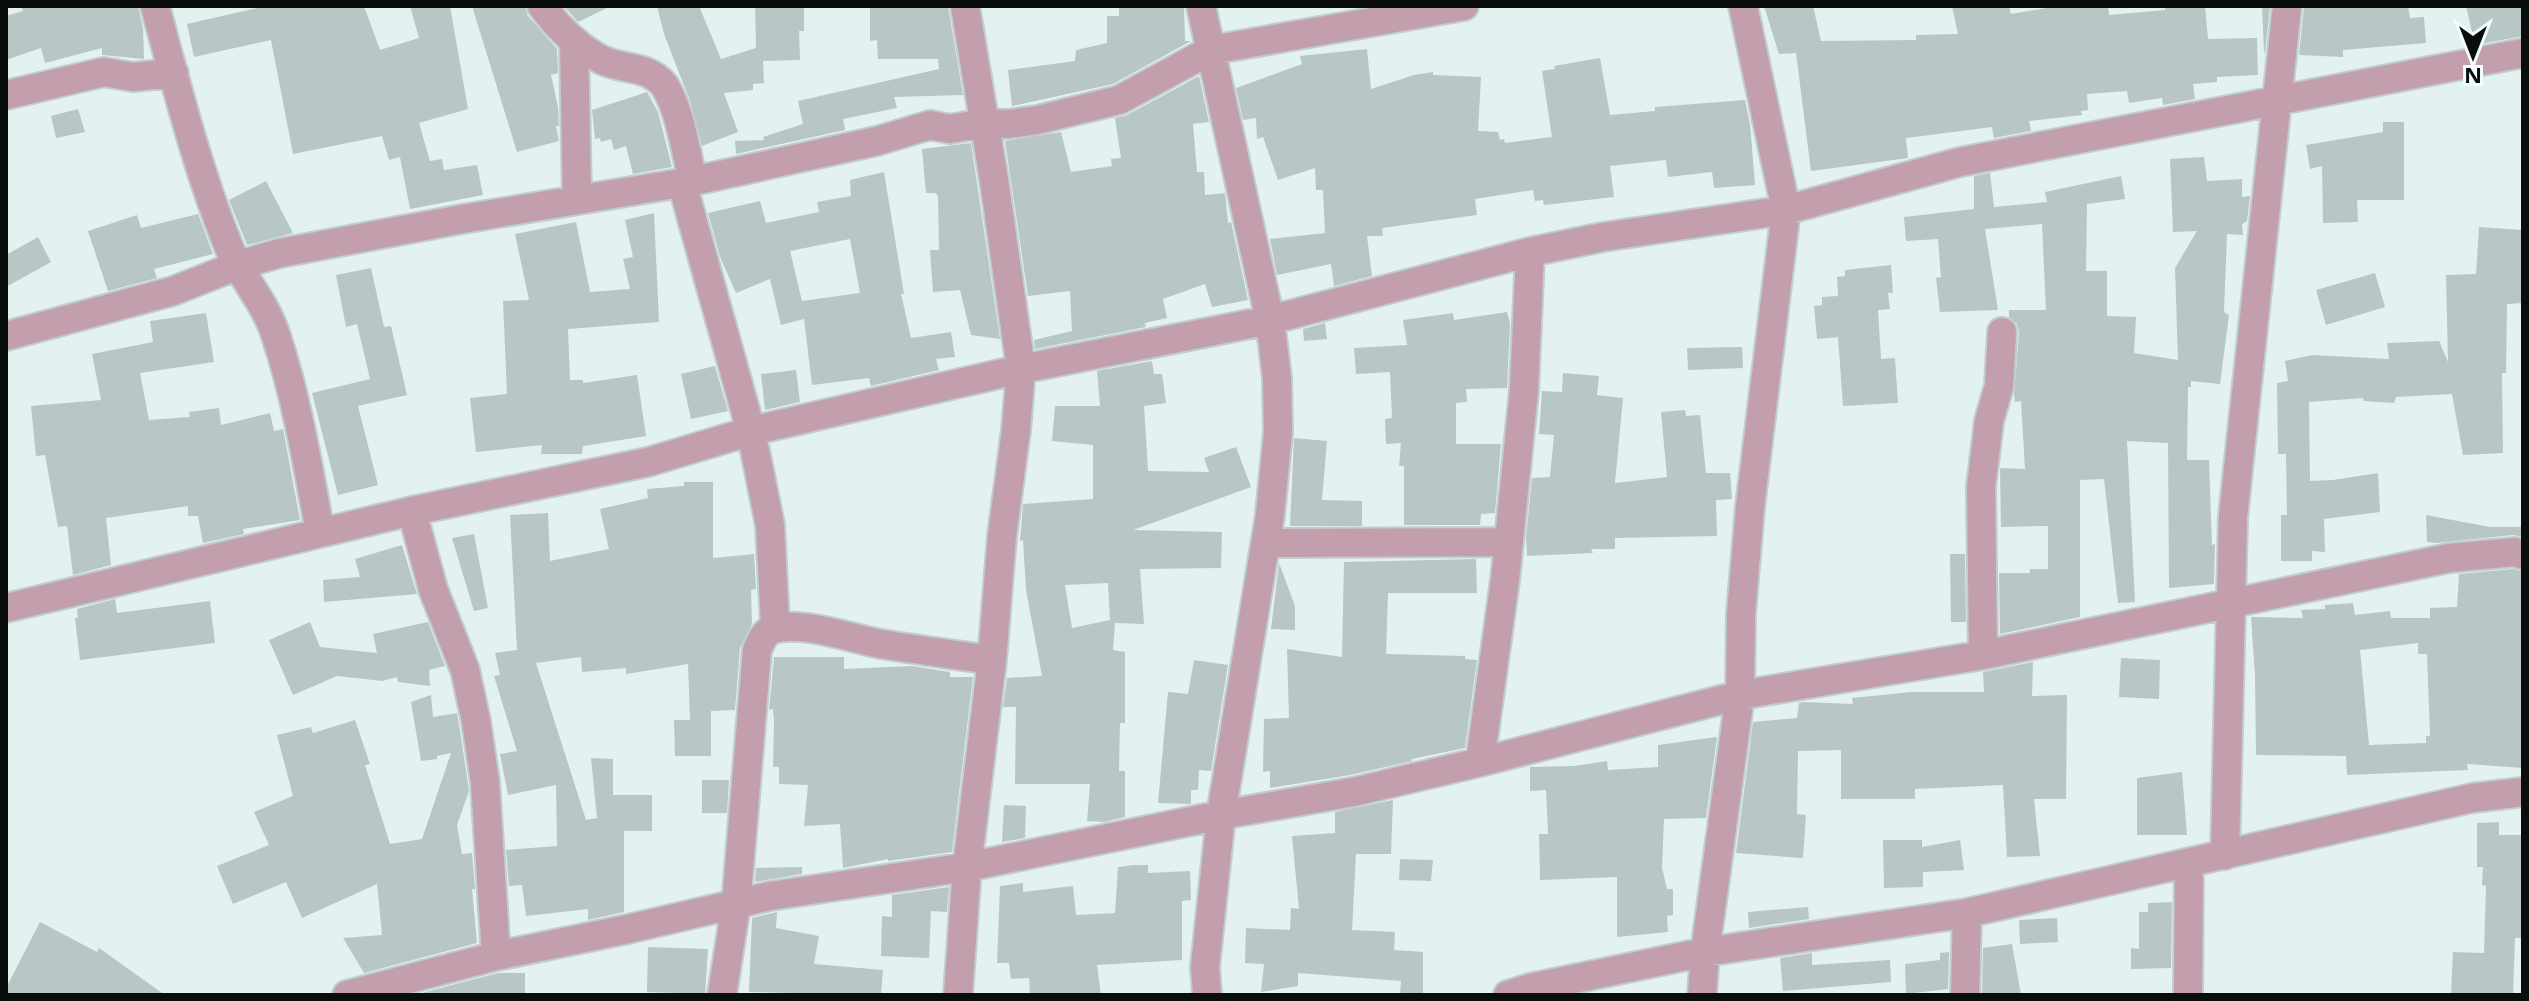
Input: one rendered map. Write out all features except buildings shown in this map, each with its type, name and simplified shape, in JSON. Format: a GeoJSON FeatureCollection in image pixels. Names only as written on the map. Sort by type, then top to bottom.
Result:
{"type":"FeatureCollection","features":[{"type":"Feature","properties":{"kind":"street"},"geometry":{"type":"LineString","coordinates":[[155,6],[200,172],[236,266],[264,304],[277,337],[305,450],[320,532]]}},
{"type":"Feature","properties":{"kind":"street"},"geometry":{"type":"LineString","coordinates":[[542,6],[574,42],[605,62],[654,75],[665,87],[676,115],[688,182],[751,431],[770,525],[775,624],[757,650],[736,905],[722,995]]}},
{"type":"Feature","properties":{"kind":"street"},"geometry":{"type":"LineString","coordinates":[[958,995],[967,867],[992,660],[1021,369],[965,6]]}},
{"type":"Feature","properties":{"kind":"street"},"geometry":{"type":"LineString","coordinates":[[1201,6],[1270,320],[1277,378],[1278,432],[1266,543],[1221,815],[1205,967],[1207,995]]}},
{"type":"Feature","properties":{"kind":"street"},"geometry":{"type":"LineString","coordinates":[[6,336],[173,291],[236,266],[280,253],[688,182],[877,141],[930,125],[950,129],[984,123],[1009,124],[1037,120],[1119,100],[1211,50],[1464,6]]}},
{"type":"Feature","properties":{"kind":"street"},"geometry":{"type":"LineString","coordinates":[[1702,995],[1705,952],[1740,695],[1741,614],[1750,507],[1786,210],[1743,6]]}},
{"type":"Feature","properties":{"kind":"street"},"geometry":{"type":"LineString","coordinates":[[2225,855],[2233,517],[2287,6]]}},
{"type":"Feature","properties":{"kind":"street"},"geometry":{"type":"LineString","coordinates":[[574,42],[577,199]]}},
{"type":"Feature","properties":{"kind":"street"},"geometry":{"type":"LineString","coordinates":[[6,608],[412,511],[648,462],[751,431],[1021,369],[1270,320],[1530,252],[1603,237],[1786,210],[1960,162],[2523,53]]}},
{"type":"Feature","properties":{"kind":"street"},"geometry":{"type":"LineString","coordinates":[[6,95],[104,72],[133,77],[174,73]]}},
{"type":"Feature","properties":{"kind":"street"},"geometry":{"type":"LineString","coordinates":[[1480,762],[1505,580],[1524,390],[1530,252]]}},
{"type":"Feature","properties":{"kind":"street"},"geometry":{"type":"LineString","coordinates":[[1983,655],[1981,487],[1989,421],[1999,386],[2002,332]]}},
{"type":"Feature","properties":{"kind":"street"},"geometry":{"type":"LineString","coordinates":[[412,511],[433,589],[465,670],[476,721],[485,782],[496,956]]}},
{"type":"Feature","properties":{"kind":"street"},"geometry":{"type":"LineString","coordinates":[[1266,543],[1507,542]]}},
{"type":"Feature","properties":{"kind":"street"},"geometry":{"type":"LineString","coordinates":[[347,995],[496,956],[807,889],[967,867],[1221,815],[1353,792],[1740,695],[1983,655],[2449,558],[2515,552],[2523,555]]}},
{"type":"Feature","properties":{"kind":"street"},"geometry":{"type":"LineString","coordinates":[[769,631],[784,628],[809,630],[879,644],[992,660]]}},
{"type":"Feature","properties":{"kind":"street"},"geometry":{"type":"LineString","coordinates":[[1508,995],[1705,952],[1967,913],[2472,798],[2523,792]]}},
{"type":"Feature","properties":{"kind":"street"},"geometry":{"type":"LineString","coordinates":[[2188,995],[2189,863]]}},
{"type":"Feature","properties":{"kind":"street"},"geometry":{"type":"LineString","coordinates":[[1965,995],[1967,913]]}}]}
